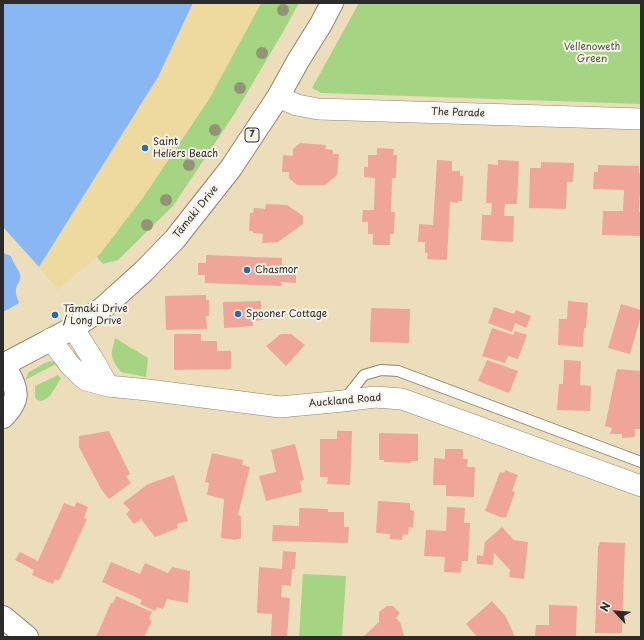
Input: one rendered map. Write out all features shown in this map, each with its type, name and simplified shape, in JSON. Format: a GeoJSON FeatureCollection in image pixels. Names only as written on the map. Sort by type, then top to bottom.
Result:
{"type":"FeatureCollection","features":[{"type":"Feature","properties":{"kind":"main road","name":"Tāmaki Drive"},"geometry":{"type":"LineString","coordinates":[[4,365],[72,328],[103,308],[144,271],[175,239],[231,168],[278,97],[332,3]]}},
{"type":"Feature","properties":{"kind":"main road"},"geometry":{"type":"LineString","coordinates":[[3,417],[15,402],[16,390],[4,365]]}},
{"type":"Feature","properties":{"kind":"main road"},"geometry":{"type":"LineString","coordinates":[[3,617],[26,637]]}},
{"type":"Feature","properties":{"kind":"street","name":"The Parade"},"geometry":{"type":"LineString","coordinates":[[278,97],[297,105],[318,109],[641,119]]}},
{"type":"Feature","properties":{"kind":"street"},"geometry":{"type":"LineString","coordinates":[[72,328],[94,361],[108,386]]}},
{"type":"Feature","properties":{"kind":"street","name":"Auckland Road"},"geometry":{"type":"LineString","coordinates":[[50,339],[69,364],[86,380],[108,386],[280,408],[375,397],[402,399],[641,486]]}},
{"type":"Feature","properties":{"kind":"lane"},"geometry":{"type":"LineString","coordinates":[[343,401],[364,375],[381,370],[398,371],[641,462]]}},
{"type":"Feature","properties":{"kind":"green space"},"geometry":{"type":"Polygon","coordinates":[[[261,3],[299,3],[235,113],[173,206],[118,260],[103,264],[97,257],[144,196],[209,99],[261,3]]]}},
{"type":"Feature","properties":{"kind":"green space","name":"Vellenoweth Green"},"geometry":{"type":"Polygon","coordinates":[[[359,3],[641,3],[641,104],[321,93],[312,88],[359,3]]]}},
{"type":"Feature","properties":{"kind":"green space"},"geometry":{"type":"Polygon","coordinates":[[[115,338],[148,358],[146,377],[121,372],[112,356],[115,338]]]}},
{"type":"Feature","properties":{"kind":"green space"},"geometry":{"type":"Polygon","coordinates":[[[51,361],[58,363],[25,380],[29,372],[51,361]]]}},
{"type":"Feature","properties":{"kind":"green space"},"geometry":{"type":"Polygon","coordinates":[[[58,375],[61,378],[50,396],[42,401],[37,400],[35,397],[35,386],[58,375]]]}},
{"type":"Feature","properties":{"kind":"green space"},"geometry":{"type":"Polygon","coordinates":[[[303,574],[346,576],[342,637],[299,637],[303,574]]]}},
{"type":"Feature","properties":{"kind":"sand","name":"Saint Heliers Beach"},"geometry":{"type":"Polygon","coordinates":[[[193,3],[261,3],[209,99],[144,196],[101,253],[58,290],[39,267],[158,77],[193,3]]]}},
{"type":"Feature","properties":{"kind":"water"},"geometry":{"type":"Polygon","coordinates":[[[3,3],[193,3],[158,77],[39,267],[3,227],[3,3]]]}},
{"type":"Feature","properties":{"kind":"water"},"geometry":{"type":"Polygon","coordinates":[[[3,253],[11,256],[19,272],[20,281],[16,288],[16,295],[19,303],[3,312],[3,253]]]}},
{"type":"Feature","properties":{"kind":"building"},"geometry":{"type":"Polygon","coordinates":[[[300,143],[326,145],[325,149],[333,150],[333,154],[339,154],[337,175],[325,185],[297,185],[289,178],[289,172],[282,172],[283,155],[293,156],[293,149],[300,143]]]}},
{"type":"Feature","properties":{"kind":"building"},"geometry":{"type":"Polygon","coordinates":[[[377,148],[394,149],[393,155],[397,155],[396,178],[392,178],[391,212],[395,212],[394,234],[390,234],[390,245],[373,245],[373,234],[368,234],[368,222],[362,222],[363,210],[374,210],[375,178],[364,177],[364,167],[368,167],[368,155],[377,155],[377,148]]]}},
{"type":"Feature","properties":{"kind":"building"},"geometry":{"type":"Polygon","coordinates":[[[437,160],[452,161],[452,171],[460,171],[460,176],[463,176],[462,201],[458,201],[458,203],[450,202],[447,260],[427,259],[428,253],[425,253],[425,242],[418,242],[419,224],[433,225],[437,160]]]}},
{"type":"Feature","properties":{"kind":"building"},"geometry":{"type":"Polygon","coordinates":[[[498,160],[519,161],[517,204],[505,204],[504,216],[514,216],[513,242],[481,240],[482,215],[491,215],[492,203],[486,203],[488,164],[498,165],[498,160]]]}},
{"type":"Feature","properties":{"kind":"building"},"geometry":{"type":"Polygon","coordinates":[[[541,162],[574,163],[573,182],[567,182],[566,209],[529,208],[530,168],[541,168],[541,162]]]}},
{"type":"Feature","properties":{"kind":"building"},"geometry":{"type":"Polygon","coordinates":[[[598,165],[639,166],[639,173],[641,173],[639,212],[641,212],[641,236],[602,235],[603,211],[623,211],[624,190],[593,189],[594,172],[598,172],[598,165]]]}},
{"type":"Feature","properties":{"kind":"building"},"geometry":{"type":"Polygon","coordinates":[[[266,204],[287,205],[303,216],[303,224],[278,242],[262,243],[263,234],[249,231],[250,213],[253,213],[254,208],[265,209],[266,204]]]}},
{"type":"Feature","properties":{"kind":"building","name":"Chasmor"},"geometry":{"type":"Polygon","coordinates":[[[206,255],[282,258],[282,265],[296,266],[296,283],[281,282],[281,286],[205,283],[205,275],[198,275],[198,263],[206,263],[206,255]]]}},
{"type":"Feature","properties":{"kind":"building"},"geometry":{"type":"Polygon","coordinates":[[[206,295],[206,300],[209,300],[209,316],[206,316],[207,329],[166,330],[165,296],[206,295]]]}},
{"type":"Feature","properties":{"kind":"building","name":"Spooner Cottage"},"geometry":{"type":"Polygon","coordinates":[[[261,301],[261,309],[252,309],[253,315],[263,314],[263,320],[253,321],[253,326],[224,328],[223,302],[261,301]]]}},
{"type":"Feature","properties":{"kind":"building"},"geometry":{"type":"Polygon","coordinates":[[[568,301],[588,303],[583,347],[558,345],[559,319],[567,319],[568,301]]]}},
{"type":"Feature","properties":{"kind":"building"},"geometry":{"type":"Polygon","coordinates":[[[621,304],[641,310],[641,316],[630,354],[608,348],[621,304]]]}},
{"type":"Feature","properties":{"kind":"building"},"geometry":{"type":"Polygon","coordinates":[[[494,307],[514,314],[516,310],[531,316],[526,328],[515,323],[512,332],[488,323],[494,307]]]}},
{"type":"Feature","properties":{"kind":"building"},"geometry":{"type":"Polygon","coordinates":[[[371,308],[410,309],[409,343],[370,342],[371,308]]]}},
{"type":"Feature","properties":{"kind":"building"},"geometry":{"type":"Polygon","coordinates":[[[492,328],[513,335],[515,331],[527,335],[518,359],[508,356],[505,363],[482,356],[492,328]]]}},
{"type":"Feature","properties":{"kind":"building"},"geometry":{"type":"Polygon","coordinates":[[[174,334],[201,334],[201,341],[217,341],[217,351],[231,351],[231,369],[174,370],[174,334]]]}},
{"type":"Feature","properties":{"kind":"building"},"geometry":{"type":"Polygon","coordinates":[[[281,334],[291,334],[305,345],[286,366],[266,346],[281,334]]]}},
{"type":"Feature","properties":{"kind":"building"},"geometry":{"type":"Polygon","coordinates":[[[487,360],[518,371],[509,393],[478,381],[487,360]]]}},
{"type":"Feature","properties":{"kind":"building"},"geometry":{"type":"Polygon","coordinates":[[[564,360],[581,361],[580,385],[591,386],[590,411],[557,410],[559,384],[563,384],[564,360]]]}},
{"type":"Feature","properties":{"kind":"building"},"geometry":{"type":"Polygon","coordinates":[[[617,369],[641,371],[641,429],[635,429],[635,437],[622,438],[622,434],[610,434],[612,428],[605,426],[617,369]]]}},
{"type":"Feature","properties":{"kind":"building"},"geometry":{"type":"Polygon","coordinates":[[[109,431],[130,474],[126,476],[131,483],[109,499],[101,489],[79,447],[79,436],[109,431]]]}},
{"type":"Feature","properties":{"kind":"building"},"geometry":{"type":"Polygon","coordinates":[[[337,431],[352,431],[350,485],[327,484],[328,477],[320,477],[320,439],[337,439],[337,431]]]}},
{"type":"Feature","properties":{"kind":"building"},"geometry":{"type":"Polygon","coordinates":[[[379,433],[418,434],[418,461],[411,461],[411,463],[384,462],[384,460],[379,460],[379,433]]]}},
{"type":"Feature","properties":{"kind":"building"},"geometry":{"type":"Polygon","coordinates":[[[295,444],[304,480],[300,481],[302,492],[266,501],[259,476],[276,472],[271,450],[295,444]]]}},
{"type":"Feature","properties":{"kind":"building"},"geometry":{"type":"Polygon","coordinates":[[[445,449],[463,449],[463,459],[468,459],[467,467],[475,467],[474,497],[446,496],[446,485],[433,485],[434,458],[445,459],[445,449]]]}},
{"type":"Feature","properties":{"kind":"building"},"geometry":{"type":"Polygon","coordinates":[[[212,453],[243,460],[242,465],[250,467],[238,515],[241,516],[241,539],[236,540],[221,538],[224,499],[207,495],[209,483],[205,482],[212,453]]]}},
{"type":"Feature","properties":{"kind":"building"},"geometry":{"type":"Polygon","coordinates":[[[505,470],[518,475],[512,491],[515,492],[506,518],[503,518],[485,511],[500,472],[504,473],[505,470]]]}},
{"type":"Feature","properties":{"kind":"building"},"geometry":{"type":"Polygon","coordinates":[[[174,475],[188,521],[177,524],[178,528],[155,537],[141,519],[134,524],[126,514],[130,510],[123,503],[148,484],[174,475]]]}},
{"type":"Feature","properties":{"kind":"building"},"geometry":{"type":"Polygon","coordinates":[[[378,501],[410,503],[410,510],[414,511],[413,528],[409,527],[408,535],[403,534],[402,540],[390,539],[390,534],[376,533],[378,501]]]}},
{"type":"Feature","properties":{"kind":"building"},"geometry":{"type":"Polygon","coordinates":[[[77,502],[88,507],[84,518],[87,519],[59,581],[55,579],[53,584],[32,575],[34,570],[15,560],[20,552],[38,561],[64,503],[74,507],[77,502]]]}},
{"type":"Feature","properties":{"kind":"building"},"geometry":{"type":"Polygon","coordinates":[[[447,507],[465,508],[464,523],[470,523],[468,561],[462,561],[461,573],[444,572],[445,557],[424,556],[426,530],[446,531],[447,507]]]}},
{"type":"Feature","properties":{"kind":"building"},"geometry":{"type":"Polygon","coordinates":[[[299,508],[328,509],[328,512],[344,512],[344,527],[349,527],[348,543],[272,541],[273,525],[299,526],[299,508]]]}},
{"type":"Feature","properties":{"kind":"building"},"geometry":{"type":"Polygon","coordinates":[[[502,527],[514,540],[528,542],[524,579],[509,577],[510,570],[494,553],[493,565],[477,564],[477,555],[483,556],[485,542],[502,527]]]}},
{"type":"Feature","properties":{"kind":"building"},"geometry":{"type":"Polygon","coordinates":[[[600,542],[625,543],[622,633],[595,633],[598,547],[600,542]]]}},
{"type":"Feature","properties":{"kind":"building"},"geometry":{"type":"Polygon","coordinates":[[[283,551],[296,552],[295,569],[292,569],[291,586],[282,585],[281,597],[290,598],[287,637],[271,637],[272,614],[257,613],[259,567],[282,569],[283,551]]]}},
{"type":"Feature","properties":{"kind":"building"},"geometry":{"type":"Polygon","coordinates":[[[111,562],[140,574],[145,563],[168,573],[172,567],[190,571],[188,603],[167,599],[163,609],[157,607],[155,611],[140,604],[142,600],[102,582],[111,562]]]}},
{"type":"Feature","properties":{"kind":"building"},"geometry":{"type":"Polygon","coordinates":[[[116,596],[152,612],[149,619],[152,621],[144,637],[96,637],[111,603],[113,603],[116,596]]]}},
{"type":"Feature","properties":{"kind":"building"},"geometry":{"type":"Polygon","coordinates":[[[492,601],[506,617],[515,637],[477,637],[466,624],[492,601]]]}},
{"type":"Feature","properties":{"kind":"building"},"geometry":{"type":"Polygon","coordinates":[[[549,605],[577,606],[576,637],[535,637],[536,625],[549,625],[549,605]]]}},
{"type":"Feature","properties":{"kind":"building"},"geometry":{"type":"Polygon","coordinates":[[[387,606],[393,606],[400,613],[396,618],[401,624],[404,637],[363,637],[379,622],[379,612],[387,606]]]}},
{"type":"Feature","properties":{"kind":"place","name":"Saint Heliers Beach"},"geometry":{"type":"Point","coordinates":[145,148]}},
{"type":"Feature","properties":{"kind":"place","name":"Chasmor"},"geometry":{"type":"Point","coordinates":[247,270]}},
{"type":"Feature","properties":{"kind":"place","name":"Spooner Cottage"},"geometry":{"type":"Point","coordinates":[238,314]}},
{"type":"Feature","properties":{"kind":"place","name":"Tāmaki Drive / Long Drive"},"geometry":{"type":"Point","coordinates":[55,315]}}]}
